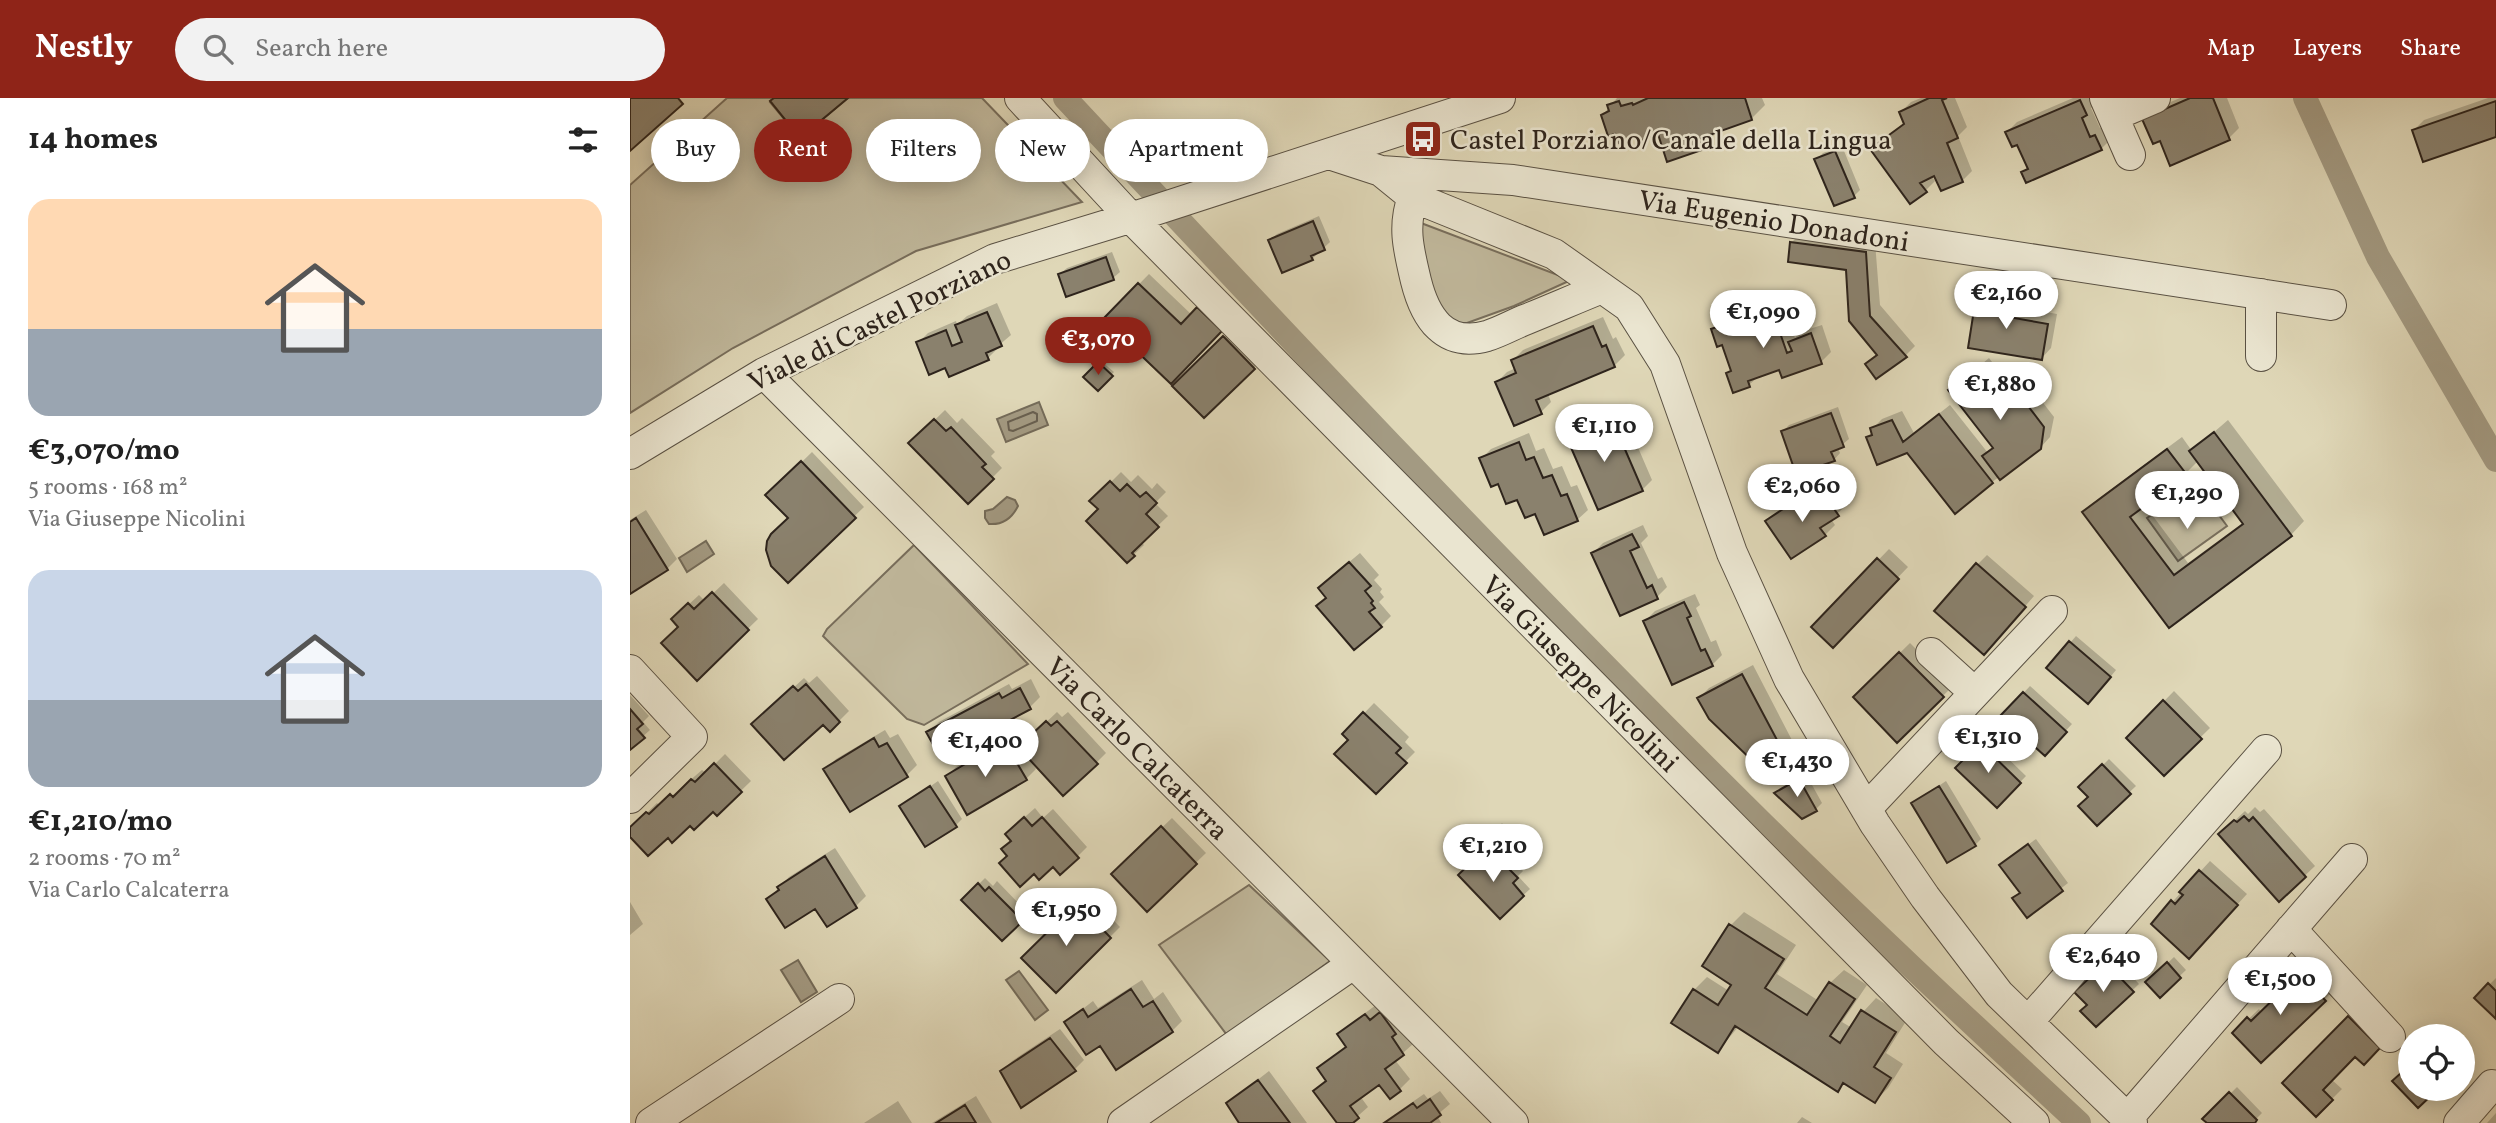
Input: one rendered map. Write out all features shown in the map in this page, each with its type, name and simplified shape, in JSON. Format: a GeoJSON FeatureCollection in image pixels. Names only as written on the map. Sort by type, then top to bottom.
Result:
{"type":"FeatureCollection","features":[{"type":"Feature","properties":{"kind":"street","name":"Via Giuseppe Nicolini"},"geometry":{"type":"LineString","coordinates":[[1020,98],[1947,1042],[2034,1123]]}},
{"type":"Feature","properties":{"kind":"street","name":"Viale di Castel Porziano"},"geometry":{"type":"LineString","coordinates":[[630,454],[764,373],[995,259],[1138,216],[1500,98]]}},
{"type":"Feature","properties":{"kind":"street"},"geometry":{"type":"LineString","coordinates":[[2130,155],[2109,107],[2155,98]]}},
{"type":"Feature","properties":{"kind":"street"},"geometry":{"type":"LineString","coordinates":[[1329,154],[1381,171],[1413,197],[1554,254],[1629,307],[1665,364],[1732,553],[1783,666],[1866,808],[1924,897],[1999,994],[2130,1121],[2352,859]]}},
{"type":"Feature","properties":{"kind":"street","name":"Via Eugenio Donadoni"},"geometry":{"type":"LineString","coordinates":[[1381,171],[1513,180],[2331,305]]}},
{"type":"Feature","properties":{"kind":"street"},"geometry":{"type":"LineString","coordinates":[[1413,197],[1406,222],[1407,243],[1421,302],[1435,325],[1447,332],[1462,337],[1486,336],[1602,288]]}},
{"type":"Feature","properties":{"kind":"street"},"geometry":{"type":"LineString","coordinates":[[2261,295],[2261,356]]}},
{"type":"Feature","properties":{"kind":"street","name":"Via Carlo Calcaterra"},"geometry":{"type":"LineString","coordinates":[[764,373],[1513,1123]]}},
{"type":"Feature","properties":{"kind":"street"},"geometry":{"type":"LineString","coordinates":[[1866,808],[2052,611]]}},
{"type":"Feature","properties":{"kind":"street"},"geometry":{"type":"LineString","coordinates":[[1931,653],[1975,693]]}},
{"type":"Feature","properties":{"kind":"street"},"geometry":{"type":"LineString","coordinates":[[630,670],[692,737],[630,798]]}},
{"type":"Feature","properties":{"kind":"street"},"geometry":{"type":"LineString","coordinates":[[2028,1022],[2266,750]]}},
{"type":"Feature","properties":{"kind":"street"},"geometry":{"type":"LineString","coordinates":[[2291,929],[2390,1037]]}},
{"type":"Feature","properties":{"kind":"street"},"geometry":{"type":"LineString","coordinates":[[1123,1123],[1353,964]]}},
{"type":"Feature","properties":{"kind":"street"},"geometry":{"type":"LineString","coordinates":[[651,1123],[839,999]]}},
{"type":"Feature","properties":{"kind":"street"},"geometry":{"type":"LineString","coordinates":[[2459,1123],[2492,1085]]}},
{"type":"Feature","properties":{"kind":"shaded area"},"geometry":{"type":"Polygon","coordinates":[[[727,98],[774,98],[770,102],[784,119],[754,119],[754,182],[852,182],[852,119],[823,119],[848,98],[982,98],[1002,119],[995,119],[995,182],[1063,182],[1082,202],[916,251],[733,348],[630,413],[630,185],[651,166],[651,182],[740,182],[740,119],[704,119],[727,98]]]}},
{"type":"Feature","properties":{"kind":"shaded area"},"geometry":{"type":"Polygon","coordinates":[[[1421,223],[1571,280],[1514,306],[1467,323],[1456,323],[1438,316],[1414,225],[1421,223]]]}},
{"type":"Feature","properties":{"kind":"shaded area"},"geometry":{"type":"Polygon","coordinates":[[[2196,484],[2227,526],[2178,561],[2147,518],[2196,484]]]}},
{"type":"Feature","properties":{"kind":"shaded area"},"geometry":{"type":"Polygon","coordinates":[[[914,545],[1028,664],[924,725],[907,719],[823,636],[827,629],[914,545]]]}},
{"type":"Feature","properties":{"kind":"shaded area"},"geometry":{"type":"Polygon","coordinates":[[[1249,885],[1330,961],[1227,1035],[1159,945],[1249,885]]]}},
{"type":"Feature","properties":{"kind":"water"},"geometry":{"type":"Polygon","coordinates":[[[1039,402],[1048,425],[1006,442],[997,419],[1039,402]]]}},
{"type":"Feature","properties":{"kind":"water"},"geometry":{"type":"Polygon","coordinates":[[[1007,497],[1015,500],[1018,506],[1016,510],[1002,522],[989,524],[985,511],[993,509],[1007,497]]]}},
{"type":"Feature","properties":{"kind":"water"},"geometry":{"type":"Polygon","coordinates":[[[706,541],[714,554],[687,572],[679,558],[706,541]]]}},
{"type":"Feature","properties":{"kind":"water"},"geometry":{"type":"Polygon","coordinates":[[[1502,825],[1527,850],[1514,863],[1489,838],[1502,825]]]}},
{"type":"Feature","properties":{"kind":"water"},"geometry":{"type":"Polygon","coordinates":[[[798,960],[817,992],[801,1002],[781,970],[798,960]]]}},
{"type":"Feature","properties":{"kind":"water"},"geometry":{"type":"Polygon","coordinates":[[[1019,971],[1048,1010],[1035,1020],[1006,980],[1019,971]]]}},
{"type":"Feature","properties":{"kind":"building"},"geometry":{"type":"Polygon","coordinates":[[[630,98],[678,98],[683,104],[666,119],[651,119],[651,132],[630,151],[630,98]]]}},
{"type":"Feature","properties":{"kind":"building"},"geometry":{"type":"Polygon","coordinates":[[[774,98],[848,98],[823,119],[785,119],[770,101],[774,98]]]}},
{"type":"Feature","properties":{"kind":"building"},"geometry":{"type":"Polygon","coordinates":[[[1648,98],[1745,98],[1752,120],[1698,139],[1702,150],[1667,162],[1658,134],[1640,141],[1638,136],[1619,143],[1615,134],[1608,136],[1601,115],[1609,111],[1607,105],[1619,101],[1621,106],[1633,105],[1648,98]]]}},
{"type":"Feature","properties":{"kind":"building"},"geometry":{"type":"Polygon","coordinates":[[[1929,98],[1947,98],[1942,100],[1958,138],[1947,143],[1963,182],[1941,191],[1934,176],[1920,183],[1927,192],[1910,204],[1870,149],[1904,124],[1899,112],[1929,98]]]}},
{"type":"Feature","properties":{"kind":"building"},"geometry":{"type":"Polygon","coordinates":[[[2190,98],[2213,98],[2230,140],[2170,166],[2160,141],[2153,144],[2142,119],[2190,98]]]}},
{"type":"Feature","properties":{"kind":"building"},"geometry":{"type":"Polygon","coordinates":[[[2080,100],[2087,115],[2082,118],[2090,137],[2095,135],[2102,150],[2026,183],[2021,172],[2028,169],[2017,145],[2012,147],[2005,132],[2080,100]]]}},
{"type":"Feature","properties":{"kind":"building"},"geometry":{"type":"Polygon","coordinates":[[[2496,101],[2496,137],[2423,162],[2412,130],[2496,101]]]}},
{"type":"Feature","properties":{"kind":"building"},"geometry":{"type":"Polygon","coordinates":[[[1835,151],[1855,198],[1834,206],[1814,159],[1835,151]]]}},
{"type":"Feature","properties":{"kind":"building"},"geometry":{"type":"Polygon","coordinates":[[[1313,221],[1325,250],[1311,256],[1313,260],[1282,273],[1268,240],[1313,221]]]}},
{"type":"Feature","properties":{"kind":"building"},"geometry":{"type":"Polygon","coordinates":[[[1790,242],[1866,252],[1870,316],[1907,357],[1876,379],[1865,364],[1877,355],[1849,321],[1846,270],[1788,262],[1790,242]]]}},
{"type":"Feature","properties":{"kind":"building"},"geometry":{"type":"Polygon","coordinates":[[[1106,257],[1114,280],[1066,297],[1058,274],[1106,257]]]}},
{"type":"Feature","properties":{"kind":"building"},"geometry":{"type":"Polygon","coordinates":[[[1138,283],[1181,324],[1197,307],[1222,331],[1171,384],[1103,319],[1138,283]]]}},
{"type":"Feature","properties":{"kind":"building"},"geometry":{"type":"Polygon","coordinates":[[[1976,297],[2016,303],[2014,318],[2048,324],[2042,360],[1968,348],[1976,297]]]}},
{"type":"Feature","properties":{"kind":"building"},"geometry":{"type":"Polygon","coordinates":[[[1778,305],[1785,325],[1778,327],[1787,353],[1792,351],[1788,342],[1811,333],[1822,364],[1782,378],[1779,370],[1748,381],[1750,387],[1733,393],[1726,373],[1731,371],[1722,345],[1717,347],[1711,329],[1729,323],[1731,328],[1759,319],[1757,313],[1778,305]]]}},
{"type":"Feature","properties":{"kind":"building"},"geometry":{"type":"Polygon","coordinates":[[[987,312],[1002,346],[986,353],[989,360],[949,377],[945,368],[929,375],[916,342],[946,330],[952,346],[962,342],[955,325],[987,312]]]}},
{"type":"Feature","properties":{"kind":"building"},"geometry":{"type":"Polygon","coordinates":[[[1593,326],[1602,347],[1606,345],[1615,367],[1536,400],[1542,414],[1514,426],[1495,382],[1516,373],[1511,360],[1593,326]]]}},
{"type":"Feature","properties":{"kind":"building"},"geometry":{"type":"Polygon","coordinates":[[[1223,336],[1255,369],[1204,418],[1172,386],[1223,336]]]}},
{"type":"Feature","properties":{"kind":"building"},"geometry":{"type":"Polygon","coordinates":[[[1098,362],[1113,376],[1098,391],[1083,377],[1098,362]]]}},
{"type":"Feature","properties":{"kind":"building"},"geometry":{"type":"Polygon","coordinates":[[[1978,367],[1999,395],[2006,390],[2013,399],[2019,394],[2044,427],[2041,449],[2000,480],[1982,456],[1993,448],[1948,390],[1978,367]]]}},
{"type":"Feature","properties":{"kind":"building"},"geometry":{"type":"Polygon","coordinates":[[[1831,413],[1844,447],[1831,452],[1835,461],[1796,474],[1781,431],[1831,413]]]}},
{"type":"Feature","properties":{"kind":"building"},"geometry":{"type":"Polygon","coordinates":[[[1939,414],[1993,483],[1955,514],[1907,453],[1877,465],[1866,437],[1872,435],[1870,428],[1892,420],[1903,442],[1939,414]]]}},
{"type":"Feature","properties":{"kind":"building"},"geometry":{"type":"Polygon","coordinates":[[[1611,417],[1643,491],[1598,510],[1566,436],[1611,417]]]}},
{"type":"Feature","properties":{"kind":"building"},"geometry":{"type":"Polygon","coordinates":[[[934,419],[946,431],[951,427],[986,464],[982,467],[994,479],[968,504],[908,443],[934,419]]]}},
{"type":"Feature","properties":{"kind":"building"},"geometry":{"type":"Polygon","coordinates":[[[2214,432],[2292,536],[2169,628],[2082,512],[2167,449],[2187,475],[2130,517],[2174,575],[2243,524],[2189,451],[2214,432]]]}},
{"type":"Feature","properties":{"kind":"building"},"geometry":{"type":"Polygon","coordinates":[[[1519,442],[1526,460],[1534,457],[1543,478],[1552,475],[1561,496],[1567,494],[1578,521],[1544,535],[1535,514],[1525,518],[1517,500],[1506,504],[1498,484],[1491,487],[1479,458],[1519,442]]]}},
{"type":"Feature","properties":{"kind":"building"},"geometry":{"type":"Polygon","coordinates":[[[801,461],[856,518],[788,583],[771,566],[766,550],[771,534],[788,518],[765,495],[801,461]]]}},
{"type":"Feature","properties":{"kind":"building"},"geometry":{"type":"Polygon","coordinates":[[[1110,481],[1120,491],[1127,484],[1140,497],[1146,492],[1157,503],[1146,514],[1159,527],[1132,553],[1135,556],[1127,563],[1086,521],[1098,509],[1089,501],[1110,481]]]}},
{"type":"Feature","properties":{"kind":"building"},"geometry":{"type":"Polygon","coordinates":[[[1821,490],[1839,516],[1820,528],[1826,536],[1791,559],[1765,521],[1795,501],[1798,505],[1821,490]]]}},
{"type":"Feature","properties":{"kind":"building"},"geometry":{"type":"Polygon","coordinates":[[[636,518],[668,570],[630,594],[630,522],[636,518]]]}},
{"type":"Feature","properties":{"kind":"building"},"geometry":{"type":"Polygon","coordinates":[[[1632,534],[1639,547],[1630,551],[1647,588],[1652,585],[1658,599],[1620,616],[1591,553],[1632,534]]]}},
{"type":"Feature","properties":{"kind":"building"},"geometry":{"type":"Polygon","coordinates":[[[1877,558],[1899,579],[1833,648],[1811,627],[1877,558]]]}},
{"type":"Feature","properties":{"kind":"building"},"geometry":{"type":"Polygon","coordinates":[[[1349,562],[1371,586],[1365,591],[1375,608],[1369,612],[1382,627],[1354,650],[1316,606],[1326,598],[1318,588],[1349,562]]]}},
{"type":"Feature","properties":{"kind":"building"},"geometry":{"type":"Polygon","coordinates":[[[1976,563],[2026,607],[1984,655],[1934,611],[1976,563]]]}},
{"type":"Feature","properties":{"kind":"building"},"geometry":{"type":"Polygon","coordinates":[[[712,592],[749,630],[697,681],[661,643],[678,627],[671,619],[688,603],[694,609],[712,592]]]}},
{"type":"Feature","properties":{"kind":"building"},"geometry":{"type":"Polygon","coordinates":[[[1684,602],[1691,616],[1687,618],[1701,651],[1705,649],[1713,666],[1672,685],[1643,621],[1684,602]]]}},
{"type":"Feature","properties":{"kind":"building"},"geometry":{"type":"Polygon","coordinates":[[[2069,641],[2111,677],[2088,704],[2046,668],[2069,641]]]}},
{"type":"Feature","properties":{"kind":"building"},"geometry":{"type":"Polygon","coordinates":[[[1899,652],[1944,697],[1897,743],[1853,697],[1899,652]]]}},
{"type":"Feature","properties":{"kind":"building"},"geometry":{"type":"Polygon","coordinates":[[[1742,674],[1786,757],[1762,770],[1709,719],[1697,698],[1742,674]]]}},
{"type":"Feature","properties":{"kind":"building"},"geometry":{"type":"Polygon","coordinates":[[[806,684],[840,722],[830,732],[823,725],[784,760],[751,724],[793,686],[798,691],[806,684]]]}},
{"type":"Feature","properties":{"kind":"building"},"geometry":{"type":"Polygon","coordinates":[[[1020,688],[1031,709],[940,757],[926,732],[999,693],[1002,698],[1020,688]]]}},
{"type":"Feature","properties":{"kind":"building"},"geometry":{"type":"Polygon","coordinates":[[[2023,692],[2067,732],[2045,756],[2000,716],[2023,692]]]}},
{"type":"Feature","properties":{"kind":"building"},"geometry":{"type":"Polygon","coordinates":[[[2163,700],[2202,739],[2164,776],[2126,738],[2163,700]]]}},
{"type":"Feature","properties":{"kind":"building"},"geometry":{"type":"Polygon","coordinates":[[[630,709],[643,724],[637,729],[645,738],[630,750],[630,709]]]}},
{"type":"Feature","properties":{"kind":"building"},"geometry":{"type":"Polygon","coordinates":[[[1363,712],[1401,748],[1396,753],[1407,763],[1376,794],[1334,754],[1348,740],[1342,734],[1363,712]]]}},
{"type":"Feature","properties":{"kind":"building"},"geometry":{"type":"Polygon","coordinates":[[[1046,721],[1051,726],[1057,721],[1098,764],[1063,796],[1018,747],[1046,721]]]}},
{"type":"Feature","properties":{"kind":"building"},"geometry":{"type":"Polygon","coordinates":[[[874,738],[879,747],[887,743],[908,777],[850,812],[823,769],[874,738]]]}},
{"type":"Feature","properties":{"kind":"building"},"geometry":{"type":"Polygon","coordinates":[[[1980,743],[2021,783],[1997,808],[1955,768],[1980,743]]]}},
{"type":"Feature","properties":{"kind":"building"},"geometry":{"type":"Polygon","coordinates":[[[997,745],[1003,755],[1010,751],[1027,780],[967,815],[945,776],[997,745]]]}},
{"type":"Feature","properties":{"kind":"building"},"geometry":{"type":"Polygon","coordinates":[[[714,763],[742,792],[717,816],[713,812],[694,830],[690,826],[672,843],[668,838],[648,856],[630,837],[630,827],[670,794],[673,797],[691,779],[695,782],[714,763]]]}},
{"type":"Feature","properties":{"kind":"building"},"geometry":{"type":"Polygon","coordinates":[[[2102,764],[2131,794],[2097,826],[2078,806],[2088,797],[2078,787],[2102,764]]]}},
{"type":"Feature","properties":{"kind":"building"},"geometry":{"type":"Polygon","coordinates":[[[1799,779],[1817,811],[1802,819],[1774,793],[1799,779]]]}},
{"type":"Feature","properties":{"kind":"building"},"geometry":{"type":"Polygon","coordinates":[[[930,786],[957,827],[925,847],[899,806],[930,786]]]}},
{"type":"Feature","properties":{"kind":"building"},"geometry":{"type":"Polygon","coordinates":[[[1939,786],[1976,846],[1947,863],[1911,803],[1939,786]]]}},
{"type":"Feature","properties":{"kind":"building"},"geometry":{"type":"Polygon","coordinates":[[[2244,816],[2249,821],[2253,817],[2306,877],[2279,902],[2218,834],[2234,820],[2237,822],[2244,816]]]}},
{"type":"Feature","properties":{"kind":"building"},"geometry":{"type":"Polygon","coordinates":[[[1024,817],[1032,826],[1042,817],[1079,858],[1060,875],[1053,867],[1039,880],[1034,874],[1020,887],[999,863],[1007,856],[1001,849],[1011,841],[1005,834],[1024,817]]]}},
{"type":"Feature","properties":{"kind":"building"},"geometry":{"type":"Polygon","coordinates":[[[1161,826],[1197,864],[1147,912],[1111,874],[1161,826]]]}},
{"type":"Feature","properties":{"kind":"building"},"geometry":{"type":"Polygon","coordinates":[[[2028,844],[2063,891],[2027,918],[2012,898],[2020,893],[1999,865],[2028,844]]]}},
{"type":"Feature","properties":{"kind":"building"},"geometry":{"type":"Polygon","coordinates":[[[1480,854],[1489,863],[1496,856],[1518,878],[1513,883],[1524,896],[1500,919],[1458,875],[1480,854]]]}},
{"type":"Feature","properties":{"kind":"building"},"geometry":{"type":"Polygon","coordinates":[[[825,856],[857,908],[827,927],[815,909],[785,928],[766,899],[779,890],[777,887],[825,856]]]}},
{"type":"Feature","properties":{"kind":"building"},"geometry":{"type":"Polygon","coordinates":[[[2199,870],[2238,905],[2189,959],[2151,924],[2171,900],[2175,904],[2183,895],[2179,892],[2199,870]]]}},
{"type":"Feature","properties":{"kind":"building"},"geometry":{"type":"Polygon","coordinates":[[[978,883],[985,891],[989,887],[1023,921],[1002,941],[961,900],[978,883]]]}},
{"type":"Feature","properties":{"kind":"building"},"geometry":{"type":"Polygon","coordinates":[[[1077,903],[1111,938],[1056,993],[1021,958],[1077,903]]]}},
{"type":"Feature","properties":{"kind":"building"},"geometry":{"type":"Polygon","coordinates":[[[1729,924],[1784,959],[1765,988],[1807,1015],[1829,982],[1855,999],[1830,1036],[1840,1043],[1861,1010],[1896,1032],[1874,1067],[1891,1078],[1875,1103],[1843,1083],[1838,1092],[1735,1026],[1718,1053],[1671,1023],[1693,989],[1718,1005],[1731,985],[1702,966],[1729,924]]]}},
{"type":"Feature","properties":{"kind":"building"},"geometry":{"type":"Polygon","coordinates":[[[2167,962],[2181,978],[2160,998],[2145,982],[2167,962]]]}},
{"type":"Feature","properties":{"kind":"building"},"geometry":{"type":"Polygon","coordinates":[[[2106,963],[2134,992],[2096,1027],[2080,1011],[2087,1005],[2074,992],[2106,963]]]}},
{"type":"Feature","properties":{"kind":"building"},"geometry":{"type":"Polygon","coordinates":[[[2294,968],[2326,1001],[2261,1063],[2232,1033],[2247,1017],[2251,1021],[2285,988],[2279,982],[2294,968]]]}},
{"type":"Feature","properties":{"kind":"building"},"geometry":{"type":"Polygon","coordinates":[[[2488,983],[2496,991],[2496,1019],[2474,998],[2488,983]]]}},
{"type":"Feature","properties":{"kind":"building"},"geometry":{"type":"Polygon","coordinates":[[[1131,989],[1143,1007],[1153,1001],[1173,1032],[1116,1070],[1100,1046],[1086,1055],[1064,1022],[1083,1009],[1088,1017],[1131,989]]]}},
{"type":"Feature","properties":{"kind":"building"},"geometry":{"type":"Polygon","coordinates":[[[1380,1012],[1396,1034],[1392,1037],[1404,1055],[1385,1069],[1401,1091],[1390,1099],[1379,1085],[1350,1106],[1359,1118],[1353,1123],[1337,1123],[1313,1091],[1326,1081],[1317,1068],[1346,1047],[1337,1034],[1365,1014],[1370,1020],[1380,1012]]]}},
{"type":"Feature","properties":{"kind":"building"},"geometry":{"type":"Polygon","coordinates":[[[2348,1016],[2380,1048],[2364,1065],[2355,1057],[2323,1090],[2333,1100],[2316,1117],[2282,1083],[2348,1016]]]}},
{"type":"Feature","properties":{"kind":"building"},"geometry":{"type":"Polygon","coordinates":[[[1050,1038],[1076,1071],[1021,1108],[1000,1071],[1050,1038]]]}},
{"type":"Feature","properties":{"kind":"building"},"geometry":{"type":"Polygon","coordinates":[[[2398,1076],[2398,1087],[2392,1081],[2398,1076]]]}},
{"type":"Feature","properties":{"kind":"building"},"geometry":{"type":"Polygon","coordinates":[[[1258,1080],[1290,1123],[1239,1123],[1226,1103],[1258,1080]]]}},
{"type":"Feature","properties":{"kind":"building"},"geometry":{"type":"Polygon","coordinates":[[[2229,1092],[2257,1120],[2255,1123],[2207,1123],[2202,1119],[2229,1092]]]}},
{"type":"Feature","properties":{"kind":"building"},"geometry":{"type":"Polygon","coordinates":[[[1430,1099],[1441,1115],[1430,1123],[1384,1123],[1413,1103],[1417,1108],[1430,1099]]]}},
{"type":"Feature","properties":{"kind":"building"},"geometry":{"type":"Polygon","coordinates":[[[2411,1101],[2425,1101],[2418,1108],[2411,1101]]]}},
{"type":"Feature","properties":{"kind":"building"},"geometry":{"type":"Polygon","coordinates":[[[965,1105],[976,1123],[936,1123],[965,1105]]]}},
{"type":"Feature","properties":{"kind":"waterway"},"geometry":{"type":"LineString","coordinates":[[1065,98],[1405,459],[1665,726],[1833,892],[2079,1123]]}},
{"type":"Feature","properties":{"kind":"waterway"},"geometry":{"type":"LineString","coordinates":[[2305,98],[2378,257],[2496,460]]}},
{"type":"Feature","properties":{"kind":"place","name":"Castel Porziano/Canale della Lingua"},"geometry":{"type":"Point","coordinates":[1423,139]}}]}
